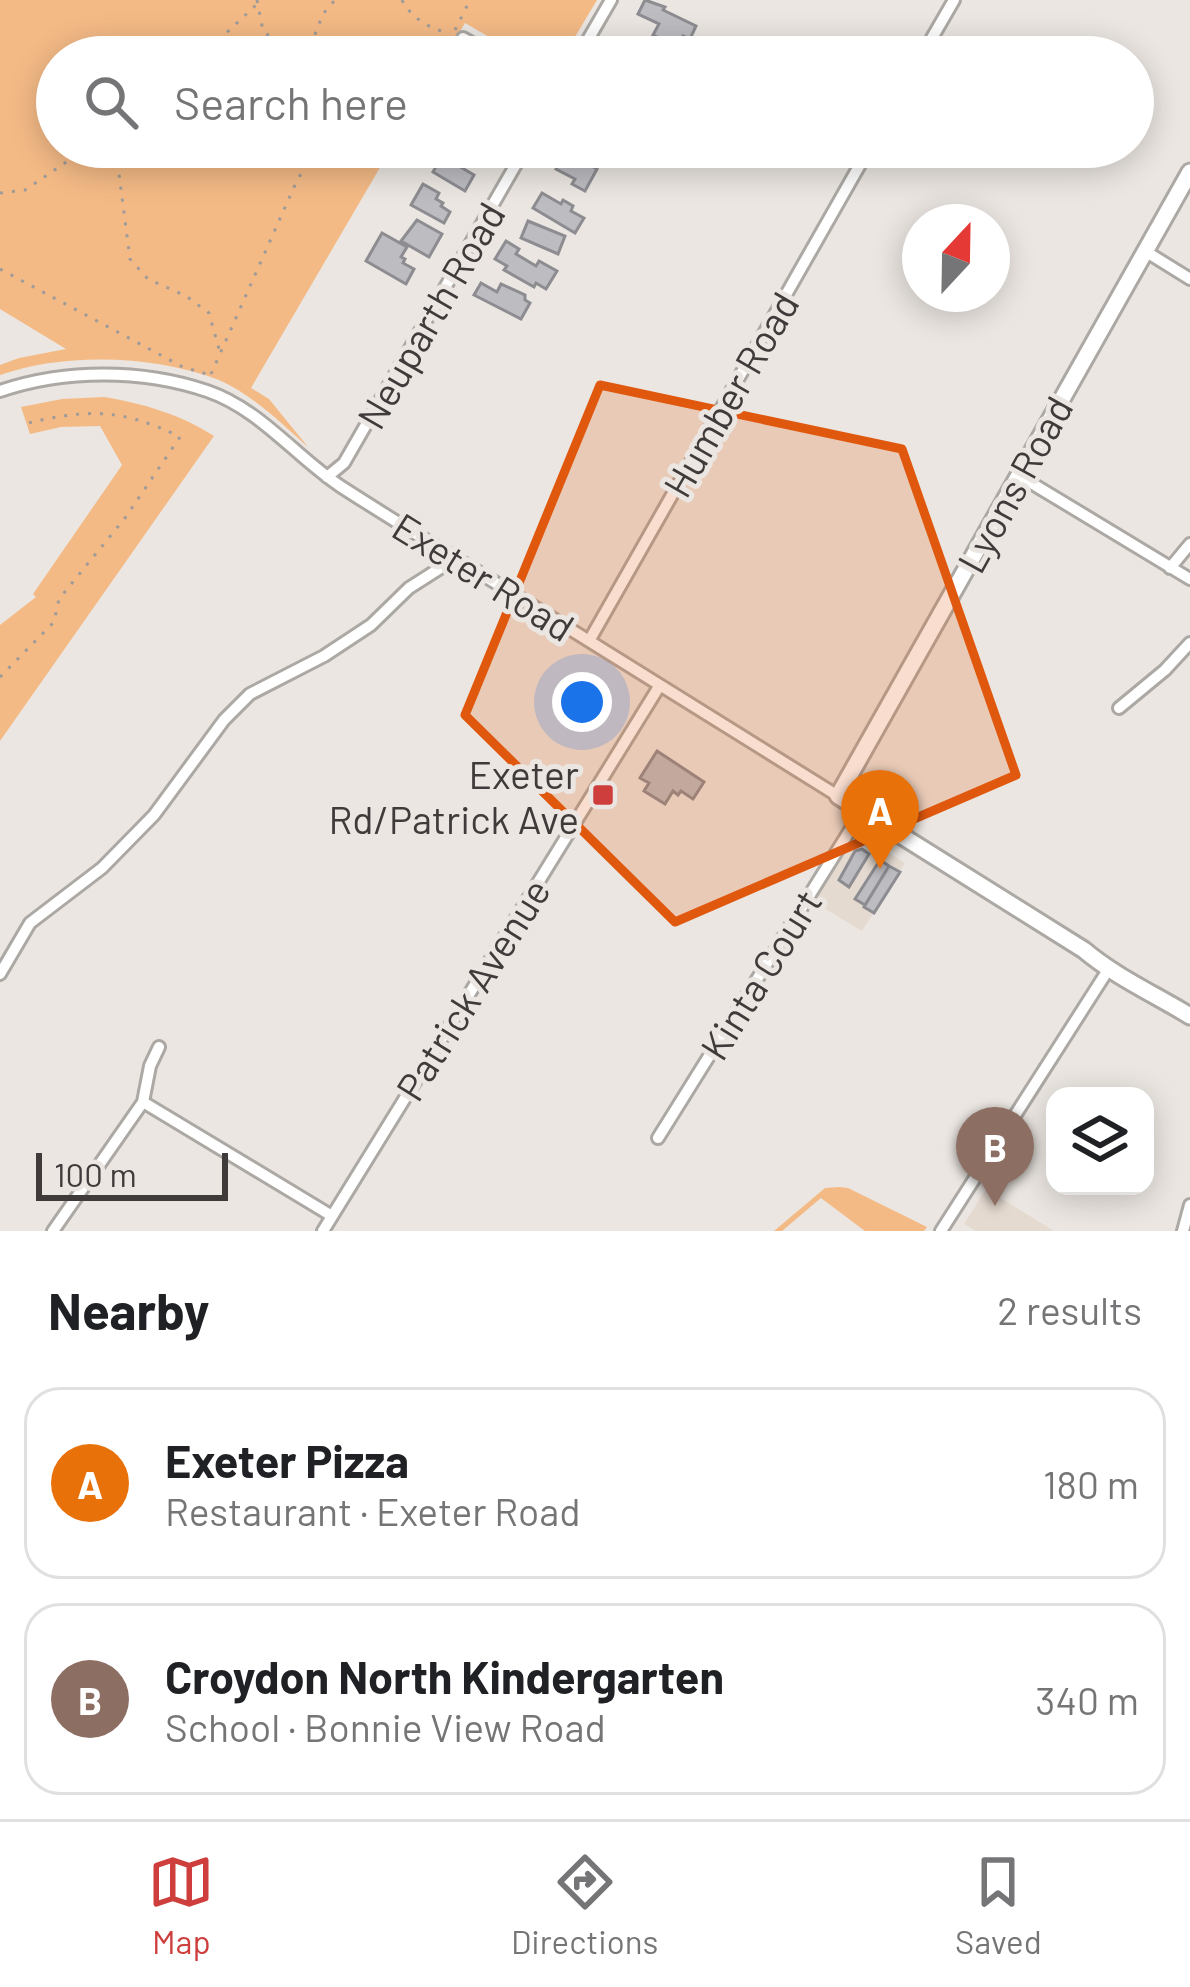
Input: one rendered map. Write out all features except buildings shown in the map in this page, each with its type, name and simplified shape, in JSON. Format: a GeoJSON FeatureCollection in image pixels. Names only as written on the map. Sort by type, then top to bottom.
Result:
{"type":"FeatureCollection","features":[{"type":"Feature","properties":{"kind":"main road","name":"Lyons Road"},"geometry":{"type":"LineString","coordinates":[[838,796],[1190,172]]}},
{"type":"Feature","properties":{"kind":"main road","name":"Exeter Road"},"geometry":{"type":"LineString","coordinates":[[838,796],[1084,950],[1108,970],[1190,1016]]}},
{"type":"Feature","properties":{"kind":"street"},"geometry":{"type":"LineString","coordinates":[[590,36],[611,0]]}},
{"type":"Feature","properties":{"kind":"street"},"geometry":{"type":"LineString","coordinates":[[933,36],[954,0]]}},
{"type":"Feature","properties":{"kind":"street","name":"Neuparth Road"},"geometry":{"type":"LineString","coordinates":[[327,477],[344,463],[514,168]]}},
{"type":"Feature","properties":{"kind":"street","name":"Humber Road"},"geometry":{"type":"LineString","coordinates":[[589,641],[858,168]]}},
{"type":"Feature","properties":{"kind":"street"},"geometry":{"type":"LineString","coordinates":[[1145,251],[1190,279]]}},
{"type":"Feature","properties":{"kind":"street","name":"Exeter Road"},"geometry":{"type":"LineString","coordinates":[[0,391],[89,374],[161,380],[203,390],[248,412],[327,477],[838,796]]}},
{"type":"Feature","properties":{"kind":"street"},"geometry":{"type":"LineString","coordinates":[[1018,475],[1190,579]]}},
{"type":"Feature","properties":{"kind":"street"},"geometry":{"type":"LineString","coordinates":[[1170,568],[1190,544]]}},
{"type":"Feature","properties":{"kind":"street"},"geometry":{"type":"LineString","coordinates":[[0,974],[30,923],[102,868],[154,815],[224,720],[250,694],[356,635],[409,588],[456,558]]}},
{"type":"Feature","properties":{"kind":"street"},"geometry":{"type":"LineString","coordinates":[[1118,707],[1190,643]]}},
{"type":"Feature","properties":{"kind":"street","name":"Patrick Avenue"},"geometry":{"type":"LineString","coordinates":[[323,1231],[660,685]]}},
{"type":"Feature","properties":{"kind":"street","name":"Kinta Court"},"geometry":{"type":"LineString","coordinates":[[658,1138],[862,811]]}},
{"type":"Feature","properties":{"kind":"street"},"geometry":{"type":"LineString","coordinates":[[941,1231],[1108,970]]}},
{"type":"Feature","properties":{"kind":"street"},"geometry":{"type":"LineString","coordinates":[[53,1231],[143,1102],[159,1047]]}},
{"type":"Feature","properties":{"kind":"street"},"geometry":{"type":"LineString","coordinates":[[143,1102],[332,1216]]}},
{"type":"Feature","properties":{"kind":"street"},"geometry":{"type":"LineString","coordinates":[[1184,1231],[1190,1205]]}},
{"type":"Feature","properties":{"kind":"path"},"geometry":{"type":"LineString","coordinates":[[313,36],[322,14],[335,0]]}},
{"type":"Feature","properties":{"kind":"path"},"geometry":{"type":"LineString","coordinates":[[402,0],[408,13],[458,36],[470,0]]}},
{"type":"Feature","properties":{"kind":"path"},"geometry":{"type":"LineString","coordinates":[[257,2],[263,32],[268,36]]}},
{"type":"Feature","properties":{"kind":"path"},"geometry":{"type":"LineString","coordinates":[[222,36],[257,2]]}},
{"type":"Feature","properties":{"kind":"path"},"geometry":{"type":"LineString","coordinates":[[0,193],[26,190],[58,168]]}},
{"type":"Feature","properties":{"kind":"path"},"geometry":{"type":"LineString","coordinates":[[120,168],[130,259],[148,279],[186,296],[209,313],[219,351]]}},
{"type":"Feature","properties":{"kind":"path"},"geometry":{"type":"LineString","coordinates":[[203,390],[304,168]]}},
{"type":"Feature","properties":{"kind":"path"},"geometry":{"type":"LineString","coordinates":[[0,269],[183,367],[210,375]]}},
{"type":"Feature","properties":{"kind":"path"},"geometry":{"type":"LineString","coordinates":[[0,677],[54,622],[59,598],[125,518],[180,436],[148,421],[104,412],[60,415],[20,425]]}},
{"type":"Feature","properties":{"kind":"highlighted area"},"geometry":{"type":"Polygon","coordinates":[[[600,385],[902,449],[1016,775],[675,922],[465,715],[600,385]]]}},
{"type":"Feature","properties":{"kind":"shaded area"},"geometry":{"type":"Polygon","coordinates":[[[0,0],[597,0],[576,36],[488,36],[465,23],[457,36],[36,36],[36,168],[380,168],[251,388],[269,399],[308,447],[243,393],[219,380],[167,365],[81,360],[0,375],[0,365],[66,349],[0,309],[0,0]]]}},
{"type":"Feature","properties":{"kind":"shaded area"},"geometry":{"type":"Polygon","coordinates":[[[104,397],[161,411],[214,436],[0,741],[0,625],[36,597],[33,594],[122,465],[100,426],[30,434],[21,407],[104,397]]]}},
{"type":"Feature","properties":{"kind":"shaded area"},"geometry":{"type":"Polygon","coordinates":[[[857,833],[905,863],[862,931],[814,902],[857,833]]]}},
{"type":"Feature","properties":{"kind":"shaded area"},"geometry":{"type":"Polygon","coordinates":[[[839,1187],[927,1227],[924,1231],[865,1231],[821,1198],[782,1231],[774,1231],[825,1188],[839,1187]]]}},
{"type":"Feature","properties":{"kind":"shaded area"},"geometry":{"type":"Polygon","coordinates":[[[986,1189],[1054,1231],[976,1231],[964,1224],[986,1189]]]}},
{"type":"Feature","properties":{"kind":"place","name":"Exeter Rd/Patrick Ave"},"geometry":{"type":"Point","coordinates":[603,795]}},
{"type":"Feature","properties":{"kind":"place","name":"Exeter Pizza"},"geometry":{"type":"Point","coordinates":[880,869]}},
{"type":"Feature","properties":{"kind":"place","name":"Croydon North Kindergarten"},"geometry":{"type":"Point","coordinates":[995,1206]}}]}
